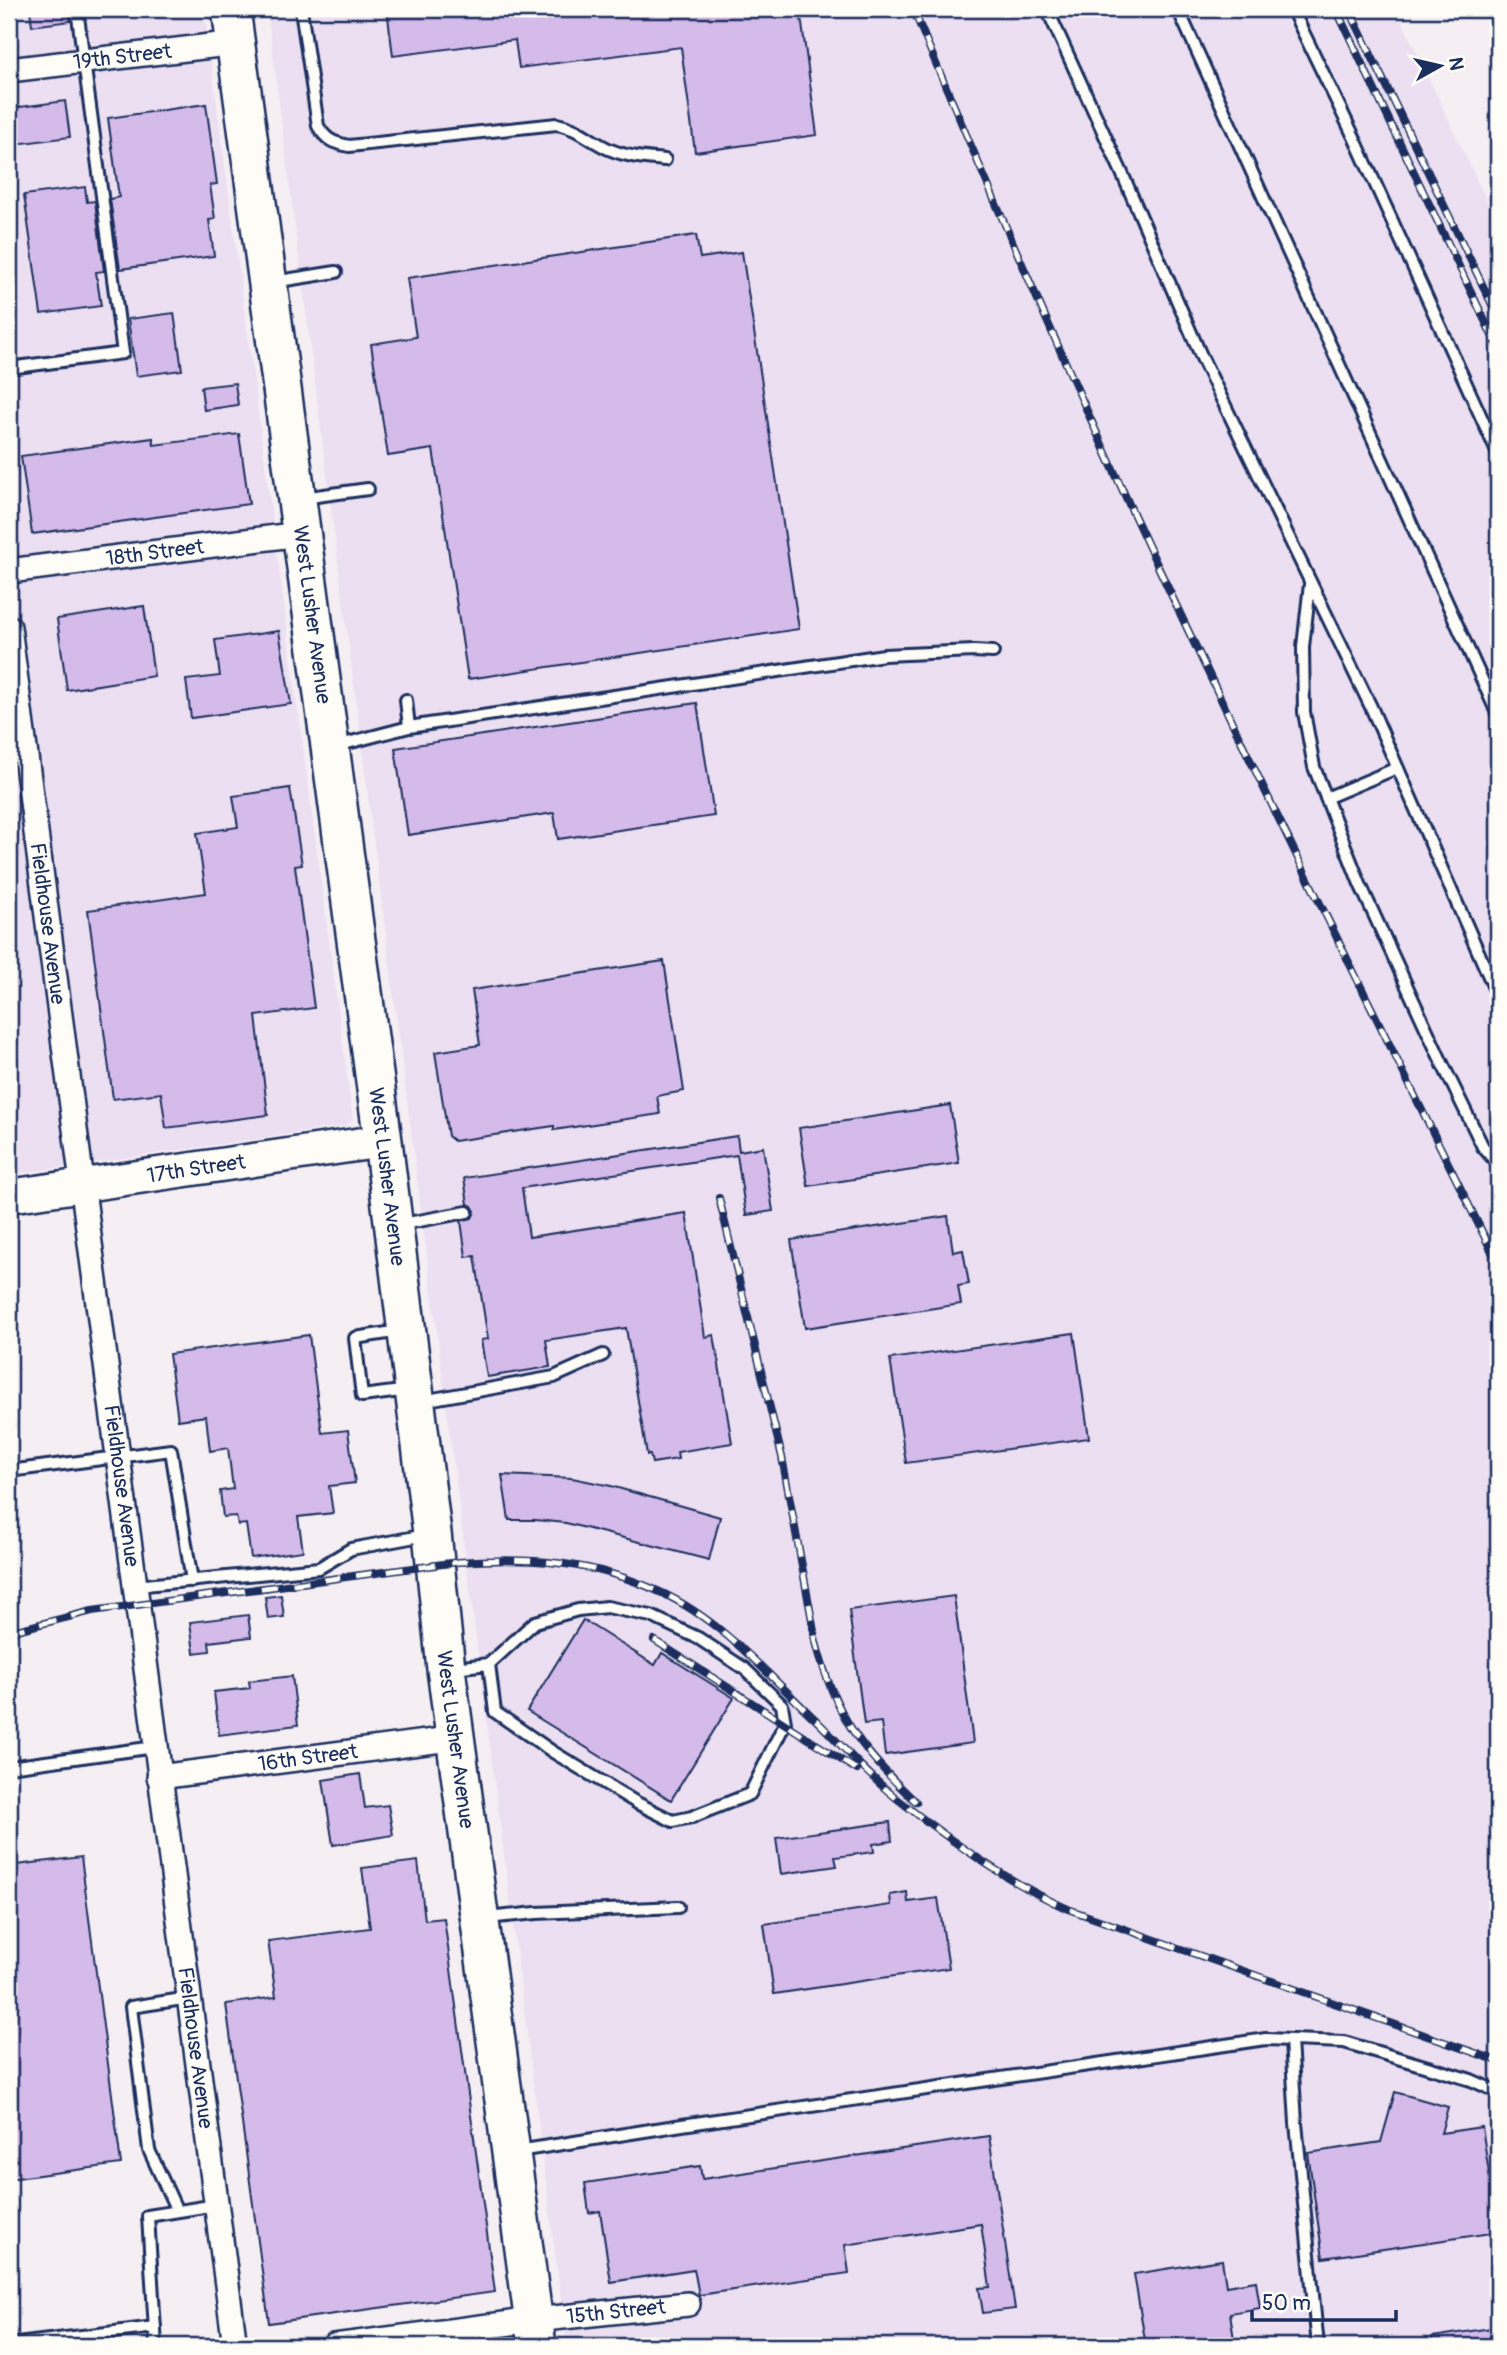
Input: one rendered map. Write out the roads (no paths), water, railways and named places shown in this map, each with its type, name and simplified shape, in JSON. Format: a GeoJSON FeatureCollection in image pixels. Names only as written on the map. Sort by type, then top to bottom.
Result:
{"type":"FeatureCollection","features":[{"type":"Feature","properties":{"kind":"main road","name":"West Lusher Avenue"},"geometry":{"type":"LineString","coordinates":[[233,26],[383,1141],[432,1533],[446,1669],[536,2333]]}},
{"type":"Feature","properties":{"kind":"street","name":"19th Street"},"geometry":{"type":"LineString","coordinates":[[9,70],[84,61],[233,26]]}},
{"type":"Feature","properties":{"kind":"street","name":"18th Street"},"geometry":{"type":"LineString","coordinates":[[9,571],[298,516]]}},
{"type":"Feature","properties":{"kind":"street","name":"Fieldhouse Avenue"},"geometry":{"type":"LineString","coordinates":[[9,627],[235,2346]]}},
{"type":"Feature","properties":{"kind":"street","name":"17th Street"},"geometry":{"type":"LineString","coordinates":[[9,1196],[383,1141]]}},
{"type":"Feature","properties":{"kind":"street","name":"16th Street"},"geometry":{"type":"LineString","coordinates":[[159,1777],[457,1738]]}},
{"type":"Feature","properties":{"kind":"street","name":"15th Street"},"geometry":{"type":"LineString","coordinates":[[334,2346],[536,2333],[688,2304]]}},
{"type":"Feature","properties":{"kind":"lane"},"geometry":{"type":"LineString","coordinates":[[9,368],[123,353],[77,9]]}},
{"type":"Feature","properties":{"kind":"lane"},"geometry":{"type":"LineString","coordinates":[[301,9],[318,126],[334,144],[349,146],[556,124],[573,127],[610,149],[632,157],[665,160]]}},
{"type":"Feature","properties":{"kind":"lane"},"geometry":{"type":"LineString","coordinates":[[1047,9],[1202,358],[1398,768],[1498,997]]}},
{"type":"Feature","properties":{"kind":"lane"},"geometry":{"type":"LineString","coordinates":[[1178,9],[1498,715]]}},
{"type":"Feature","properties":{"kind":"lane"},"geometry":{"type":"LineString","coordinates":[[1292,9],[1354,137],[1498,454]]}},
{"type":"Feature","properties":{"kind":"lane"},"geometry":{"type":"LineString","coordinates":[[267,283],[337,272]]}},
{"type":"Feature","properties":{"kind":"lane"},"geometry":{"type":"LineString","coordinates":[[298,516],[368,489]]}},
{"type":"Feature","properties":{"kind":"lane"},"geometry":{"type":"LineString","coordinates":[[1310,582],[1303,647],[1304,712],[1314,767],[1360,884],[1443,1065],[1483,1147],[1498,1164]]}},
{"type":"Feature","properties":{"kind":"lane"},"geometry":{"type":"LineString","coordinates":[[330,748],[410,727],[884,655],[993,652]]}},
{"type":"Feature","properties":{"kind":"lane"},"geometry":{"type":"LineString","coordinates":[[406,700],[410,727]]}},
{"type":"Feature","properties":{"kind":"lane"},"geometry":{"type":"LineString","coordinates":[[1326,797],[1398,768]]}},
{"type":"Feature","properties":{"kind":"lane"},"geometry":{"type":"LineString","coordinates":[[393,1226],[467,1212]]}},
{"type":"Feature","properties":{"kind":"lane"},"geometry":{"type":"LineString","coordinates":[[407,1331],[355,1338],[362,1396],[415,1396],[554,1377],[603,1355]]}},
{"type":"Feature","properties":{"kind":"lane"},"geometry":{"type":"LineString","coordinates":[[9,1471],[170,1450],[192,1581]]}},
{"type":"Feature","properties":{"kind":"lane"},"geometry":{"type":"LineString","coordinates":[[135,1586],[319,1568],[351,1549],[432,1533]]}},
{"type":"Feature","properties":{"kind":"lane"},"geometry":{"type":"LineString","coordinates":[[446,1669],[489,1664],[535,1622],[578,1610],[607,1607],[651,1616],[698,1638],[745,1669],[782,1705],[785,1723],[750,1794],[692,1817],[673,1821],[553,1752],[495,1712],[489,1664]]}},
{"type":"Feature","properties":{"kind":"lane"},"geometry":{"type":"LineString","coordinates":[[9,1767],[155,1747]]}},
{"type":"Feature","properties":{"kind":"lane"},"geometry":{"type":"LineString","coordinates":[[481,1919],[536,1913],[678,1907]]}},
{"type":"Feature","properties":{"kind":"lane"},"geometry":{"type":"LineString","coordinates":[[177,2211],[149,2150],[131,2007],[188,1998]]}},
{"type":"Feature","properties":{"kind":"lane"},"geometry":{"type":"LineString","coordinates":[[511,2152],[1266,2039],[1344,2042],[1471,2080],[1498,2092]]}},
{"type":"Feature","properties":{"kind":"lane"},"geometry":{"type":"LineString","coordinates":[[1291,2040],[1296,2123],[1318,2346]]}},
{"type":"Feature","properties":{"kind":"lane"},"geometry":{"type":"LineString","coordinates":[[156,2346],[148,2216],[216,2205]]}},
{"type":"Feature","properties":{"kind":"lane"},"geometry":{"type":"LineString","coordinates":[[9,2344],[155,2327]]}},
{"type":"Feature","properties":{"kind":"railway"},"geometry":{"type":"LineString","coordinates":[[913,9],[1021,262],[1133,513],[1267,796],[1498,1264]]}},
{"type":"Feature","properties":{"kind":"railway"},"geometry":{"type":"LineString","coordinates":[[1336,9],[1498,348]]}},
{"type":"Feature","properties":{"kind":"railway"},"geometry":{"type":"LineString","coordinates":[[1349,9],[1498,317]]}},
{"type":"Feature","properties":{"kind":"railway"},"geometry":{"type":"LineString","coordinates":[[719,1198],[782,1457],[823,1668],[852,1730],[880,1765],[916,1802]]}},
{"type":"Feature","properties":{"kind":"railway"},"geometry":{"type":"LineString","coordinates":[[9,1632],[92,1611],[458,1562],[536,1561],[561,1563],[610,1574],[660,1592],[704,1618],[744,1651],[895,1797],[957,1844],[1023,1886],[1068,1909],[1498,2061]]}},
{"type":"Feature","properties":{"kind":"railway"},"geometry":{"type":"LineString","coordinates":[[654,1640],[857,1770]]}}]}
